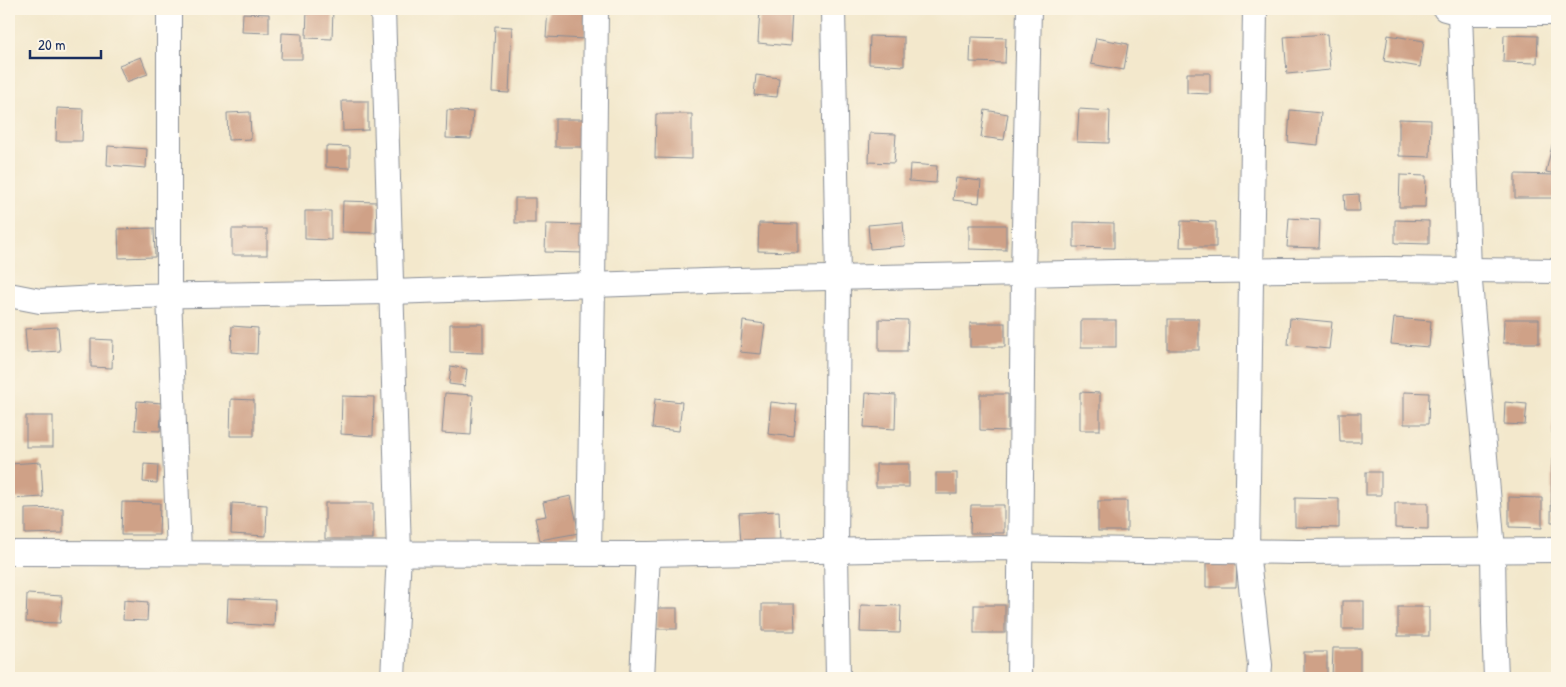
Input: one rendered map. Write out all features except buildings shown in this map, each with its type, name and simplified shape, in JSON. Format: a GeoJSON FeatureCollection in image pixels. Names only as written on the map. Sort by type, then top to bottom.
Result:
{"type":"FeatureCollection","features":[{"type":"Feature","properties":{"kind":"street"},"geometry":{"type":"LineString","coordinates":[[169,9],[169,295],[179,553]]}},
{"type":"Feature","properties":{"kind":"street"},"geometry":{"type":"LineString","coordinates":[[382,9],[399,553],[393,678]]}},
{"type":"Feature","properties":{"kind":"street"},"geometry":{"type":"LineString","coordinates":[[589,553],[596,9]]}},
{"type":"Feature","properties":{"kind":"street"},"geometry":{"type":"LineString","coordinates":[[834,9],[838,278],[836,551],[838,678]]}},
{"type":"Feature","properties":{"kind":"street"},"geometry":{"type":"LineString","coordinates":[[1019,678],[1023,274],[1029,9]]}},
{"type":"Feature","properties":{"kind":"street"},"geometry":{"type":"LineString","coordinates":[[1255,9],[1247,551],[1260,678]]}},
{"type":"Feature","properties":{"kind":"street"},"geometry":{"type":"LineString","coordinates":[[1496,678],[1493,550],[1469,270],[1452,11],[1557,14]]}},
{"type":"Feature","properties":{"kind":"street"},"geometry":{"type":"LineString","coordinates":[[9,295],[40,301],[169,295],[390,292],[1023,274],[1251,270],[1557,271]]}},
{"type":"Feature","properties":{"kind":"street"},"geometry":{"type":"LineString","coordinates":[[9,553],[648,554],[1021,549],[1247,551],[1557,550]]}},
{"type":"Feature","properties":{"kind":"street"},"geometry":{"type":"LineString","coordinates":[[642,678],[648,554]]}}]}
